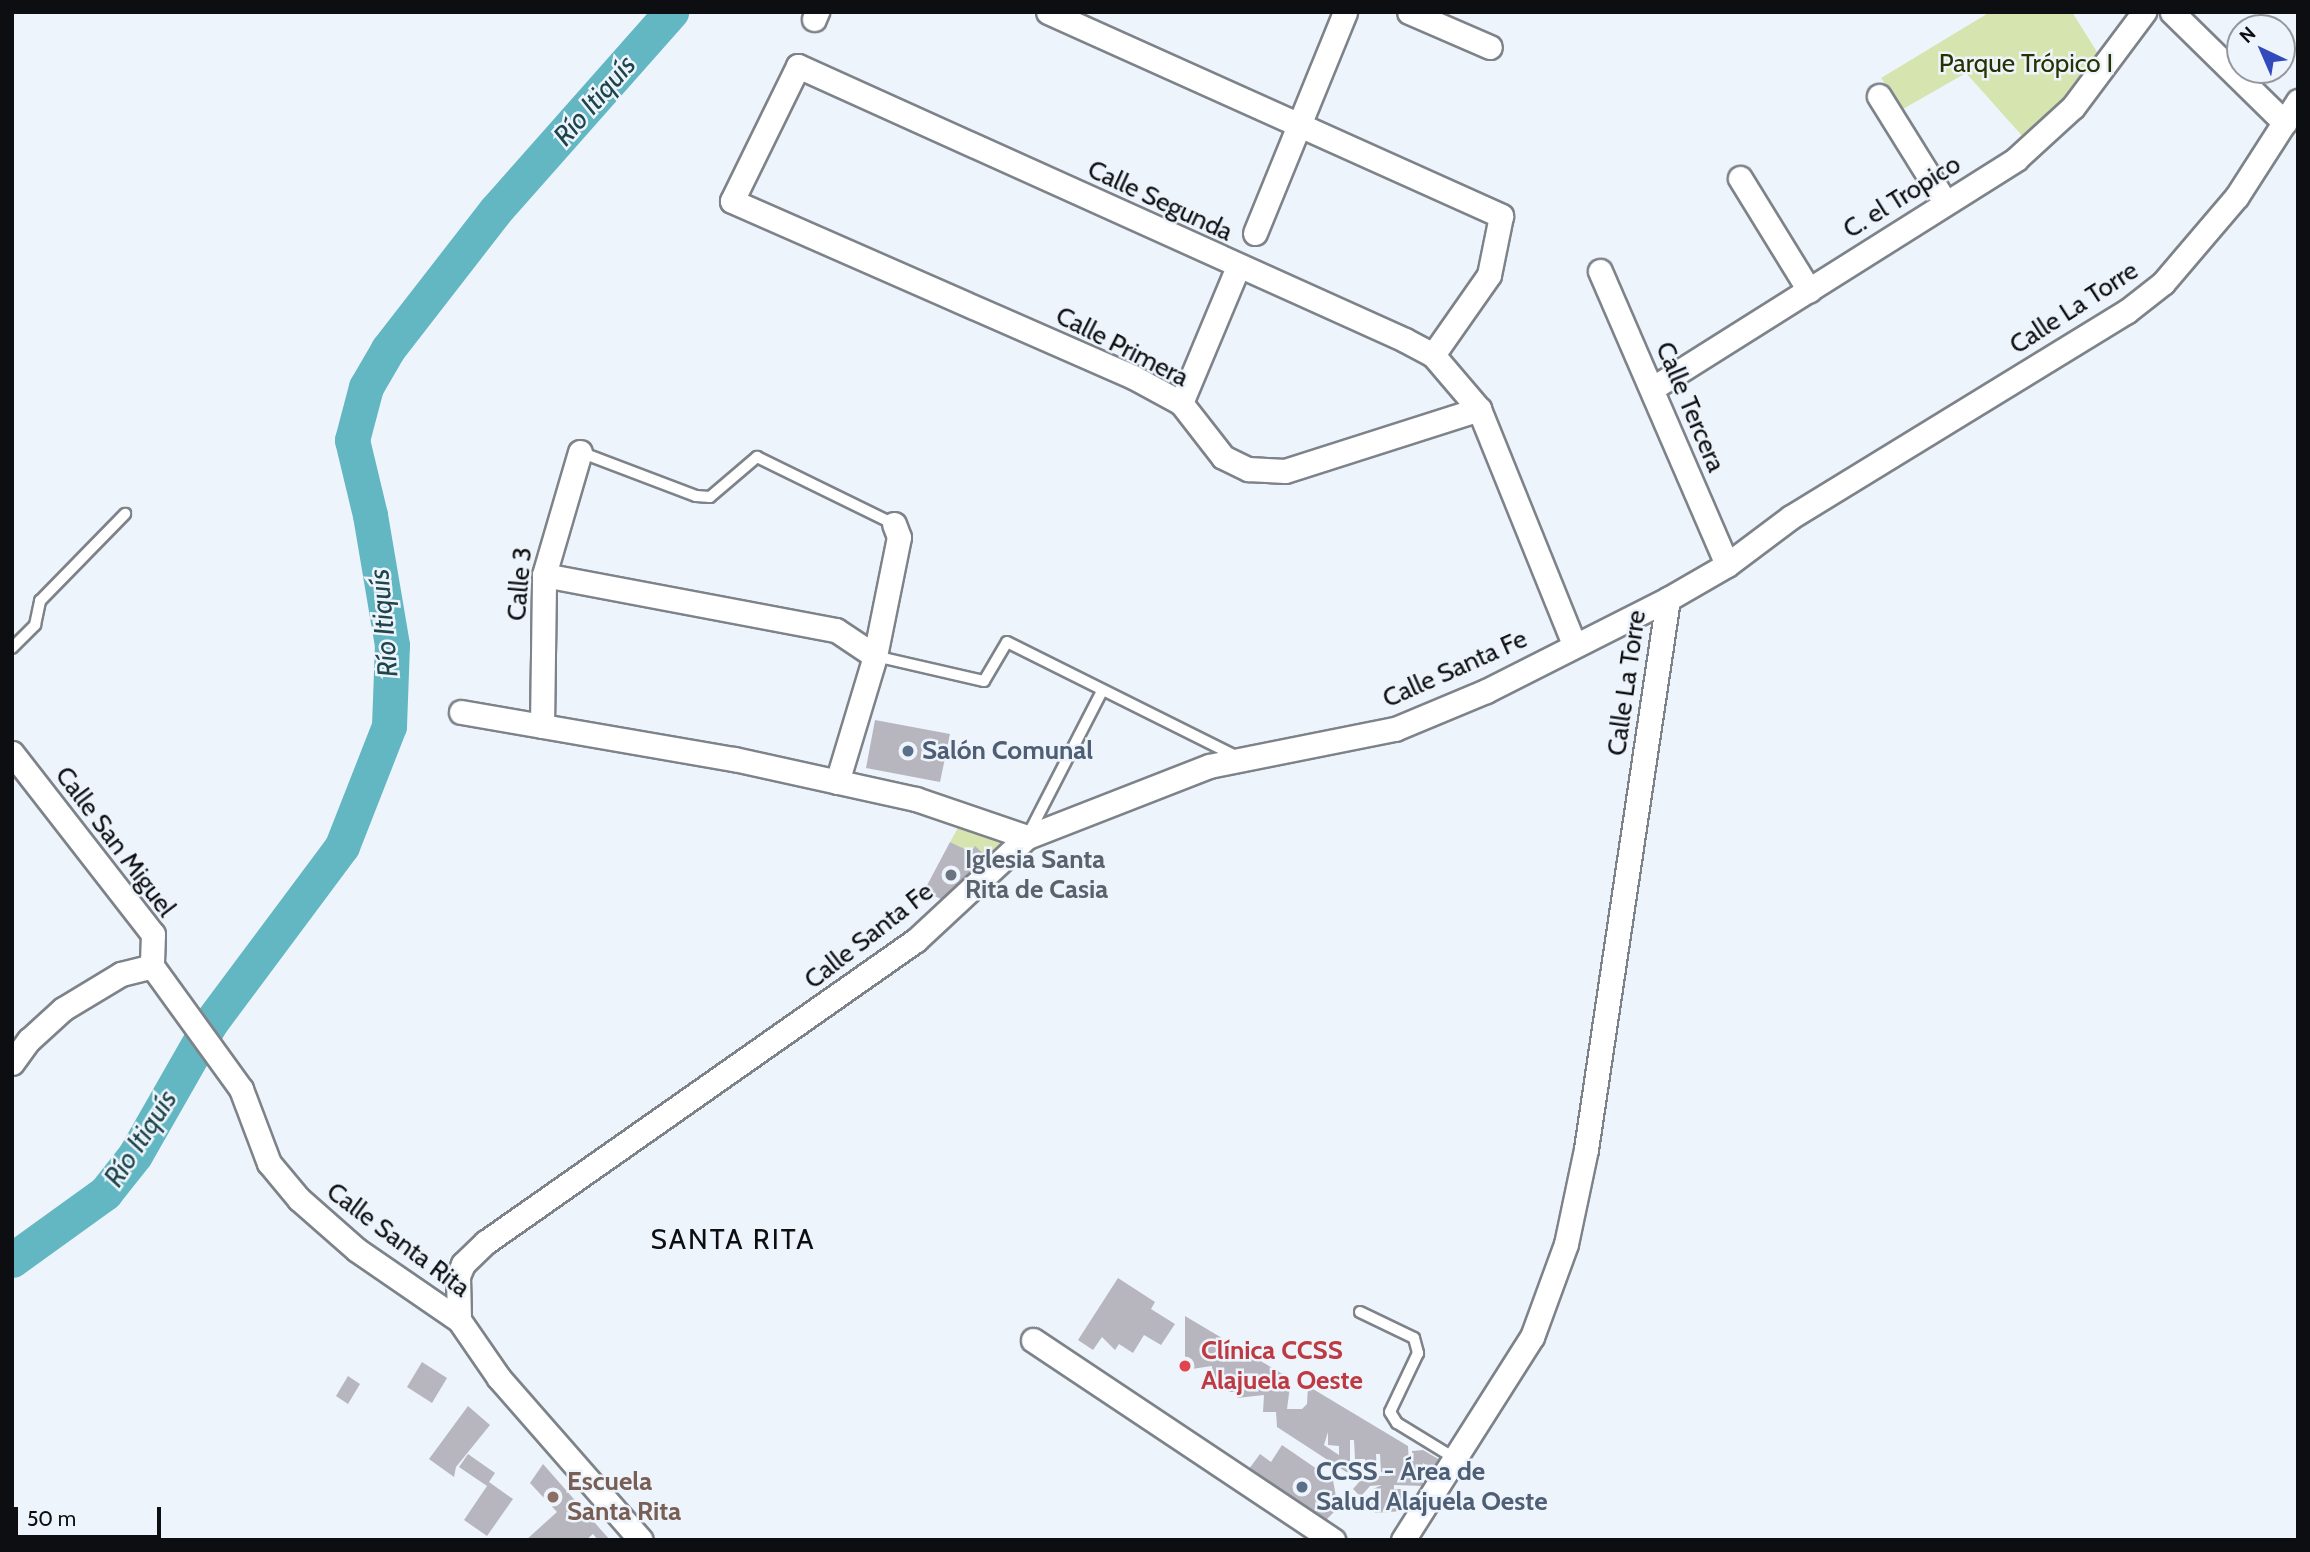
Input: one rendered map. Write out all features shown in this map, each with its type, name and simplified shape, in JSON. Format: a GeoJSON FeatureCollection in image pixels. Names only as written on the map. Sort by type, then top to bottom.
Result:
{"type":"FeatureCollection","features":[{"type":"Feature","properties":{"kind":"street"},"geometry":{"type":"LineString","coordinates":[[1049,12],[1296,127],[1501,216],[1489,275],[1472,303],[1433,355]]}},
{"type":"Feature","properties":{"kind":"street"},"geometry":{"type":"LineString","coordinates":[[1255,233],[1345,12]]}},
{"type":"Feature","properties":{"kind":"street"},"geometry":{"type":"LineString","coordinates":[[1409,12],[1490,47]]}},
{"type":"Feature","properties":{"kind":"street","name":"C. el Tropico"},"geometry":{"type":"LineString","coordinates":[[1653,388],[1809,290],[2044,136],[2073,107],[2144,12]]}},
{"type":"Feature","properties":{"kind":"street"},"geometry":{"type":"LineString","coordinates":[[2172,12],[2285,123]]}},
{"type":"Feature","properties":{"kind":"street","name":"Calle Primera"},"geometry":{"type":"LineString","coordinates":[[798,66],[732,201],[1133,377],[1181,403],[1223,457],[1248,469],[1285,471],[1479,409]]}},
{"type":"Feature","properties":{"kind":"street","name":"Calle Segunda"},"geometry":{"type":"LineString","coordinates":[[798,66],[1433,355],[1479,409]]}},
{"type":"Feature","properties":{"kind":"street"},"geometry":{"type":"LineString","coordinates":[[1879,96],[1945,202]]}},
{"type":"Feature","properties":{"kind":"street","name":"Calle La Torre"},"geometry":{"type":"LineString","coordinates":[[1403,1540],[1532,1337],[1566,1244],[1586,1149],[1668,599],[1727,565],[1791,517],[2136,305],[2196,248],[2298,101]]}},
{"type":"Feature","properties":{"kind":"street"},"geometry":{"type":"LineString","coordinates":[[1740,178],[1809,290]]}},
{"type":"Feature","properties":{"kind":"street"},"geometry":{"type":"LineString","coordinates":[[1181,403],[1238,267]]}},
{"type":"Feature","properties":{"kind":"street","name":"Calle Tercera"},"geometry":{"type":"LineString","coordinates":[[1600,271],[1653,388],[1727,565]]}},
{"type":"Feature","properties":{"kind":"street"},"geometry":{"type":"LineString","coordinates":[[1479,409],[1574,644]]}},
{"type":"Feature","properties":{"kind":"street","name":"Calle 3"},"geometry":{"type":"LineString","coordinates":[[542,726],[544,575],[580,452]]}},
{"type":"Feature","properties":{"kind":"street"},"geometry":{"type":"LineString","coordinates":[[837,782],[875,656],[899,537],[894,524]]}},
{"type":"Feature","properties":{"kind":"street"},"geometry":{"type":"LineString","coordinates":[[544,575],[836,630],[875,656]]}},
{"type":"Feature","properties":{"kind":"street","name":"Calle Santa Fe"},"geometry":{"type":"LineString","coordinates":[[459,1320],[458,1276],[463,1264],[486,1242],[916,940],[1027,837],[1180,775],[1240,757],[1395,729],[1486,691],[1574,644],[1668,599]]}},
{"type":"Feature","properties":{"kind":"street"},"geometry":{"type":"LineString","coordinates":[[461,712],[916,799],[1027,837]]}},
{"type":"Feature","properties":{"kind":"street","name":"Calle San Miguel"},"geometry":{"type":"LineString","coordinates":[[12,752],[153,934],[152,966]]}},
{"type":"Feature","properties":{"kind":"street"},"geometry":{"type":"LineString","coordinates":[[12,1063],[29,1040],[63,1009],[121,974],[152,966]]}},
{"type":"Feature","properties":{"kind":"street","name":"Calle Santa Rita"},"geometry":{"type":"LineString","coordinates":[[152,966],[171,996],[241,1089],[269,1163],[299,1199],[357,1250],[459,1320],[499,1378],[641,1540]]}},
{"type":"Feature","properties":{"kind":"street"},"geometry":{"type":"LineString","coordinates":[[1033,1340],[1333,1540]]}},
{"type":"Feature","properties":{"kind":"lane"},"geometry":{"type":"LineString","coordinates":[[580,452],[696,496],[710,497],[757,457],[894,524]]}},
{"type":"Feature","properties":{"kind":"lane"},"geometry":{"type":"LineString","coordinates":[[12,648],[36,625],[40,601],[125,514]]}},
{"type":"Feature","properties":{"kind":"lane"},"geometry":{"type":"LineString","coordinates":[[875,656],[984,681],[1007,642],[1101,691],[1240,757]]}},
{"type":"Feature","properties":{"kind":"lane"},"geometry":{"type":"LineString","coordinates":[[1027,837],[1101,691]]}},
{"type":"Feature","properties":{"kind":"lane"},"geometry":{"type":"LineString","coordinates":[[1360,1312],[1414,1338],[1418,1353],[1390,1412],[1397,1423],[1456,1459]]}},
{"type":"Feature","properties":{"kind":"green space","name":"Parque Trópico I"},"geometry":{"type":"Polygon","coordinates":[[[1990,12],[2072,12],[2099,55],[2075,87],[2024,138],[1966,73],[1903,109],[1881,78],[1990,12]]]}},
{"type":"Feature","properties":{"kind":"green space"},"geometry":{"type":"Polygon","coordinates":[[[960,824],[1003,843],[988,858],[975,847],[971,852],[950,842],[960,824]]]}},
{"type":"Feature","properties":{"kind":"building","name":"Salón Comunal"},"geometry":{"type":"Polygon","coordinates":[[[875,720],[950,734],[940,782],[866,768],[875,720]]]}},
{"type":"Feature","properties":{"kind":"building","name":"Iglesia Santa Rita de Casia"},"geometry":{"type":"Polygon","coordinates":[[[950,842],[971,852],[975,846],[988,858],[943,900],[924,891],[950,842]]]}},
{"type":"Feature","properties":{"kind":"building"},"geometry":{"type":"Polygon","coordinates":[[[1118,1278],[1155,1302],[1151,1309],[1175,1324],[1161,1345],[1144,1335],[1133,1353],[1119,1344],[1115,1350],[1102,1337],[1093,1350],[1078,1340],[1118,1278]]]}},
{"type":"Feature","properties":{"kind":"building"},"geometry":{"type":"Polygon","coordinates":[[[1185,1316],[1291,1379],[1287,1409],[1302,1409],[1307,1404],[1308,1386],[1408,1446],[1409,1467],[1402,1468],[1403,1475],[1412,1475],[1412,1451],[1423,1450],[1440,1460],[1433,1470],[1423,1463],[1423,1486],[1394,1485],[1394,1489],[1403,1489],[1403,1511],[1375,1513],[1374,1505],[1357,1505],[1359,1495],[1353,1489],[1360,1481],[1277,1427],[1276,1412],[1263,1412],[1264,1395],[1237,1398],[1238,1392],[1229,1392],[1229,1383],[1211,1384],[1212,1366],[1185,1370],[1185,1316]],[[1328,1432],[1324,1445],[1339,1455],[1339,1446],[1328,1445],[1328,1432]],[[1350,1440],[1350,1462],[1365,1472],[1365,1459],[1355,1459],[1354,1440],[1350,1440]],[[1376,1454],[1377,1476],[1392,1476],[1381,1472],[1380,1454],[1376,1454]],[[1382,1485],[1370,1486],[1362,1495],[1373,1497],[1373,1489],[1382,1485]]]}},
{"type":"Feature","properties":{"kind":"building"},"geometry":{"type":"Polygon","coordinates":[[[422,1362],[447,1378],[432,1403],[407,1387],[422,1362]]]}},
{"type":"Feature","properties":{"kind":"building"},"geometry":{"type":"Polygon","coordinates":[[[348,1376],[360,1384],[348,1404],[336,1396],[348,1376]]]}},
{"type":"Feature","properties":{"kind":"building"},"geometry":{"type":"Polygon","coordinates":[[[468,1406],[490,1425],[456,1467],[454,1477],[429,1459],[468,1406]]]}},
{"type":"Feature","properties":{"kind":"building"},"geometry":{"type":"Polygon","coordinates":[[[1282,1445],[1333,1480],[1338,1508],[1321,1525],[1246,1473],[1260,1454],[1271,1462],[1282,1445]]]}},
{"type":"Feature","properties":{"kind":"building"},"geometry":{"type":"Polygon","coordinates":[[[468,1454],[495,1473],[489,1482],[513,1499],[487,1536],[464,1520],[487,1486],[459,1467],[468,1454]]]}},
{"type":"Feature","properties":{"kind":"building"},"geometry":{"type":"Polygon","coordinates":[[[543,1464],[610,1540],[598,1540],[593,1534],[586,1540],[526,1540],[557,1512],[530,1483],[543,1464]]]}},
{"type":"Feature","properties":{"kind":"waterway","name":"Río Itiquís"},"geometry":{"type":"LineString","coordinates":[[12,1260],[105,1193],[135,1155],[211,1022],[342,846],[389,726],[392,645],[370,515],[352,440],[366,387],[388,349],[495,211],[671,12]]}},
{"type":"Feature","properties":{"kind":"place","name":"Salón Comunal"},"geometry":{"type":"Point","coordinates":[908,751]}},
{"type":"Feature","properties":{"kind":"place","name":"Iglesia Santa Rita de Casia"},"geometry":{"type":"Point","coordinates":[951,875]}},
{"type":"Feature","properties":{"kind":"place","name":"Clínica CCSS Alajuela Oeste"},"geometry":{"type":"Point","coordinates":[1185,1366]}},
{"type":"Feature","properties":{"kind":"place","name":"CCSS - Área de Salud Alajuela Oeste"},"geometry":{"type":"Point","coordinates":[1302,1487]}},
{"type":"Feature","properties":{"kind":"place","name":"Escuela Santa Rita"},"geometry":{"type":"Point","coordinates":[553,1497]}},
{"type":"Feature","properties":{"kind":"district","name":"SANTA RITA"},"geometry":{"type":"Point","coordinates":[733,1239]}}]}
